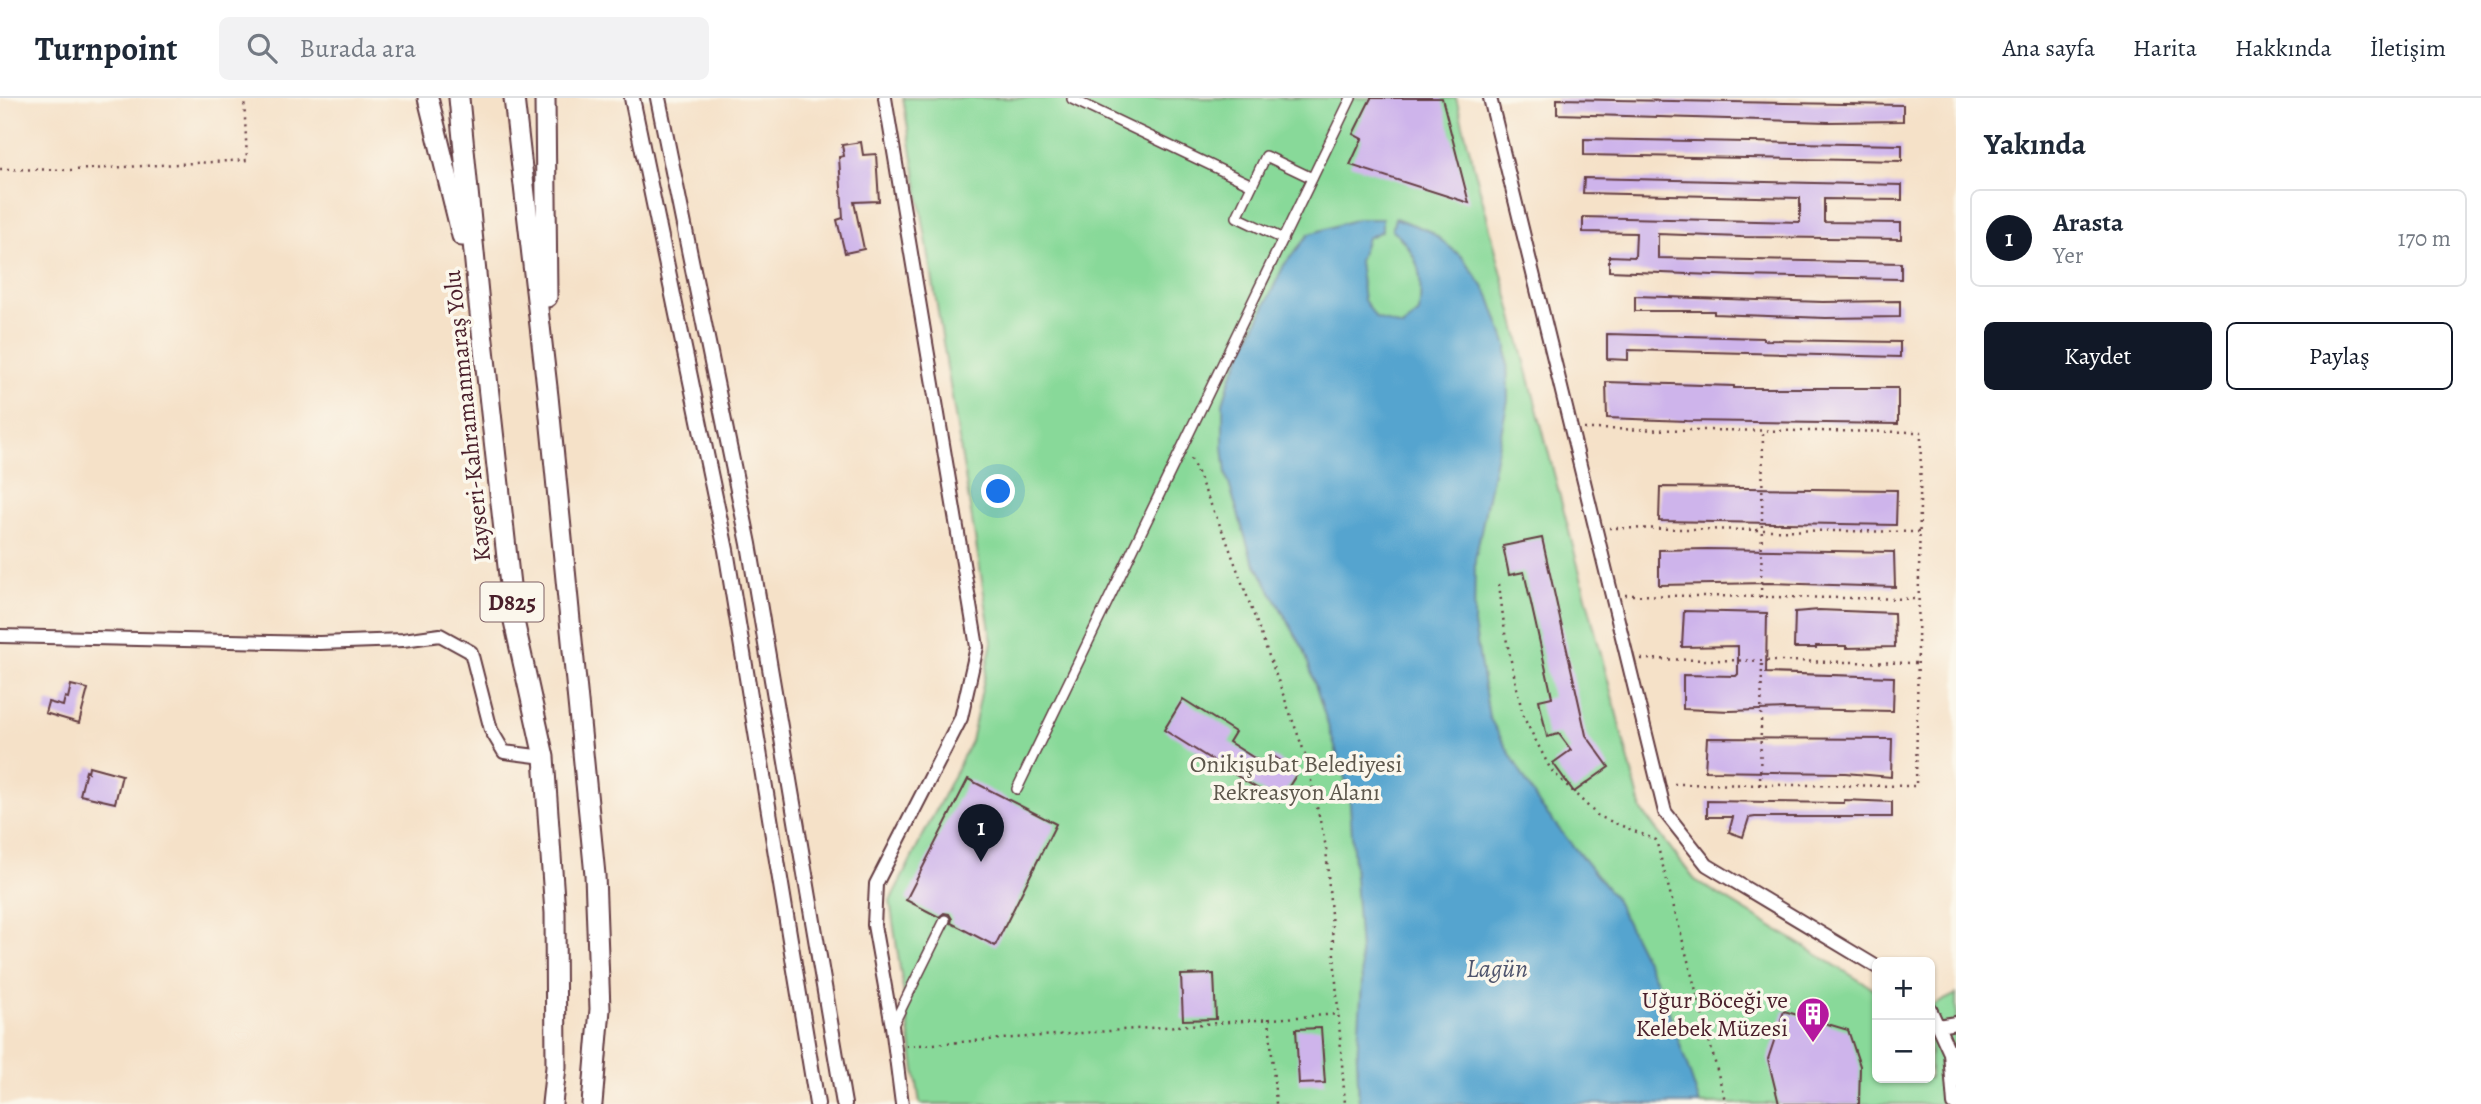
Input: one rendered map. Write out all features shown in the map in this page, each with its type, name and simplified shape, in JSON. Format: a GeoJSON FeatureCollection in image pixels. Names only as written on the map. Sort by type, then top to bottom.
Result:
{"type":"FeatureCollection","features":[{"type":"Feature","properties":{"kind":"highway"},"geometry":{"type":"LineString","coordinates":[[428,98],[479,304]]}},
{"type":"Feature","properties":{"kind":"highway","name":"Kayseri-Kahramanmaraş Yolu"},"geometry":{"type":"LineString","coordinates":[[459,98],[514,621],[544,757],[555,913],[556,1067],[552,1104]]}},
{"type":"Feature","properties":{"kind":"highway","name":"D825"},"geometry":{"type":"LineString","coordinates":[[513,98],[548,396],[595,875],[600,1009],[592,1104]]}},
{"type":"Feature","properties":{"kind":"highway"},"geometry":{"type":"LineString","coordinates":[[545,98],[548,396]]}},
{"type":"Feature","properties":{"kind":"street"},"geometry":{"type":"LineString","coordinates":[[632,98],[726,551],[817,1104]]}},
{"type":"Feature","properties":{"kind":"street"},"geometry":{"type":"LineString","coordinates":[[658,98],[750,544],[844,1104]]}},
{"type":"Feature","properties":{"kind":"street"},"geometry":{"type":"LineString","coordinates":[[885,98],[977,647],[961,718],[876,884],[874,925],[902,1104]]}},
{"type":"Feature","properties":{"kind":"street"},"geometry":{"type":"LineString","coordinates":[[1017,789],[1351,98]]}},
{"type":"Feature","properties":{"kind":"street"},"geometry":{"type":"LineString","coordinates":[[1490,98],[1665,812],[1707,865],[1872,964]]}},
{"type":"Feature","properties":{"kind":"street"},"geometry":{"type":"LineString","coordinates":[[1072,99],[1252,185]]}},
{"type":"Feature","properties":{"kind":"street"},"geometry":{"type":"LineString","coordinates":[[1283,239],[1237,217],[1252,185],[1266,156],[1312,178]]}},
{"type":"Feature","properties":{"kind":"street"},"geometry":{"type":"LineString","coordinates":[[0,636],[319,643],[402,640],[440,635],[471,652],[491,730],[504,752],[544,757]]}},
{"type":"Feature","properties":{"kind":"street"},"geometry":{"type":"LineString","coordinates":[[892,1027],[945,920]]}},
{"type":"Feature","properties":{"kind":"street"},"geometry":{"type":"LineString","coordinates":[[1935,1020],[1950,1053],[1954,1104]]}},
{"type":"Feature","properties":{"kind":"street"},"geometry":{"type":"LineString","coordinates":[[1938,1026],[1956,1023]]}},
{"type":"Feature","properties":{"kind":"path"},"geometry":{"type":"LineString","coordinates":[[0,169],[73,170],[247,160],[244,98]]}},
{"type":"Feature","properties":{"kind":"path"},"geometry":{"type":"LineString","coordinates":[[1570,429],[1921,432],[1916,786],[1656,784]]}},
{"type":"Feature","properties":{"kind":"path"},"geometry":{"type":"LineString","coordinates":[[1761,597],[1763,431]]}},
{"type":"Feature","properties":{"kind":"path"},"geometry":{"type":"LineString","coordinates":[[1184,443],[1226,539],[1305,754],[1326,847],[1345,1104]]}},
{"type":"Feature","properties":{"kind":"path"},"geometry":{"type":"LineString","coordinates":[[1595,528],[1919,532]]}},
{"type":"Feature","properties":{"kind":"path"},"geometry":{"type":"LineString","coordinates":[[1499,584],[1505,633],[1523,716],[1551,770],[1598,816],[1656,841],[1726,1104]]}},
{"type":"Feature","properties":{"kind":"path"},"geometry":{"type":"LineString","coordinates":[[1611,595],[1918,599]]}},
{"type":"Feature","properties":{"kind":"path"},"geometry":{"type":"LineString","coordinates":[[1627,659],[1917,663]]}},
{"type":"Feature","properties":{"kind":"path"},"geometry":{"type":"LineString","coordinates":[[1760,785],[1762,661]]}},
{"type":"Feature","properties":{"kind":"path"},"geometry":{"type":"LineString","coordinates":[[894,1047],[1339,1013]]}},
{"type":"Feature","properties":{"kind":"path"},"geometry":{"type":"LineString","coordinates":[[1269,1018],[1276,1104]]}},
{"type":"Feature","properties":{"kind":"green space","name":"Onikişubat Belediyesi Rekreasyon Alanı"},"geometry":{"type":"Polygon","coordinates":[[[903,98],[1456,98],[1642,811],[1695,880],[1872,988],[1872,1083],[1935,1083],[1935,1004],[1956,994],[1956,1104],[920,1104],[890,901],[971,741],[992,642],[903,98]]]}},
{"type":"Feature","properties":{"kind":"water","name":"Lagün"},"geometry":{"type":"Polygon","coordinates":[[[1395,218],[1430,231],[1463,258],[1489,295],[1507,346],[1508,400],[1475,560],[1474,624],[1489,717],[1539,804],[1614,897],[1664,997],[1700,1104],[1359,1104],[1357,1058],[1362,982],[1349,791],[1304,650],[1251,556],[1226,474],[1223,403],[1231,377],[1284,265],[1309,234],[1357,219],[1382,219],[1382,231],[1367,238],[1359,261],[1364,300],[1376,318],[1402,327],[1419,313],[1421,288],[1418,267],[1409,248],[1392,230],[1395,218]]]}},
{"type":"Feature","properties":{"kind":"building"},"geometry":{"type":"Polygon","coordinates":[[[1371,98],[1442,98],[1469,203],[1350,165],[1362,139],[1353,134],[1371,98]]]}},
{"type":"Feature","properties":{"kind":"building"},"geometry":{"type":"Polygon","coordinates":[[[1557,99],[1903,105],[1903,121],[1828,122],[1557,114],[1557,99]]]}},
{"type":"Feature","properties":{"kind":"building"},"geometry":{"type":"Polygon","coordinates":[[[1584,139],[1902,145],[1902,161],[1584,155],[1584,139]]]}},
{"type":"Feature","properties":{"kind":"building"},"geometry":{"type":"Polygon","coordinates":[[[861,142],[863,155],[876,154],[879,201],[854,202],[864,249],[845,253],[837,220],[843,218],[839,157],[844,156],[842,145],[861,142]]]}},
{"type":"Feature","properties":{"kind":"building"},"geometry":{"type":"Polygon","coordinates":[[[1584,178],[1902,185],[1902,200],[1824,199],[1824,222],[1901,223],[1901,239],[1658,234],[1658,258],[1901,263],[1901,279],[1609,271],[1609,256],[1635,257],[1636,233],[1583,232],[1583,217],[1800,222],[1800,198],[1583,193],[1584,178]]]}},
{"type":"Feature","properties":{"kind":"building"},"geometry":{"type":"Polygon","coordinates":[[[1635,296],[1823,302],[1900,301],[1900,317],[1826,318],[1714,314],[1714,311],[1635,311],[1635,296]]]}},
{"type":"Feature","properties":{"kind":"building"},"geometry":{"type":"Polygon","coordinates":[[[1607,334],[1900,342],[1900,357],[1628,350],[1628,360],[1607,359],[1607,334]]]}},
{"type":"Feature","properties":{"kind":"building"},"geometry":{"type":"Polygon","coordinates":[[[1606,382],[1734,388],[1898,388],[1898,424],[1607,418],[1606,382]]]}},
{"type":"Feature","properties":{"kind":"building"},"geometry":{"type":"Polygon","coordinates":[[[1660,487],[1897,490],[1896,525],[1659,521],[1660,487]]]}},
{"type":"Feature","properties":{"kind":"building"},"geometry":{"type":"Polygon","coordinates":[[[1542,538],[1586,735],[1609,767],[1574,792],[1553,763],[1571,750],[1559,734],[1547,737],[1539,700],[1552,697],[1524,572],[1509,575],[1503,546],[1542,538]]]}},
{"type":"Feature","properties":{"kind":"building"},"geometry":{"type":"Polygon","coordinates":[[[1659,550],[1894,552],[1895,587],[1769,583],[1659,585],[1659,550]]]}},
{"type":"Feature","properties":{"kind":"building"},"geometry":{"type":"Polygon","coordinates":[[[1819,610],[1894,613],[1895,647],[1794,648],[1795,612],[1819,610]]]}},
{"type":"Feature","properties":{"kind":"building"},"geometry":{"type":"Polygon","coordinates":[[[1684,611],[1767,613],[1766,673],[1894,677],[1893,711],[1683,709],[1683,675],[1738,674],[1738,646],[1682,647],[1684,611]]]}},
{"type":"Feature","properties":{"kind":"building"},"geometry":{"type":"Polygon","coordinates":[[[71,685],[88,689],[79,723],[45,713],[48,702],[63,706],[71,685]]]}},
{"type":"Feature","properties":{"kind":"building"},"geometry":{"type":"Polygon","coordinates":[[[1183,699],[1235,732],[1229,742],[1267,766],[1273,756],[1298,772],[1279,802],[1164,730],[1183,699]]]}},
{"type":"Feature","properties":{"kind":"building"},"geometry":{"type":"Polygon","coordinates":[[[1707,738],[1892,739],[1891,777],[1845,773],[1705,771],[1707,738]]]}},
{"type":"Feature","properties":{"kind":"building"},"geometry":{"type":"Polygon","coordinates":[[[89,766],[122,775],[115,803],[80,795],[89,766]]]}},
{"type":"Feature","properties":{"kind":"building"},"geometry":{"type":"Polygon","coordinates":[[[968,779],[1056,824],[995,946],[951,923],[949,914],[944,913],[939,917],[906,900],[968,779]]]}},
{"type":"Feature","properties":{"kind":"building"},"geometry":{"type":"Polygon","coordinates":[[[1844,800],[1892,802],[1892,817],[1755,817],[1749,818],[1743,837],[1729,832],[1733,817],[1707,817],[1707,801],[1844,803],[1844,800]]]}},
{"type":"Feature","properties":{"kind":"building"},"geometry":{"type":"Polygon","coordinates":[[[1214,974],[1216,1019],[1183,1020],[1181,975],[1214,974]]]}},
{"type":"Feature","properties":{"kind":"building","name":"Uğur Böceği ve Kelebek Müzesi"},"geometry":{"type":"Polygon","coordinates":[[[1784,1011],[1848,1030],[1860,1066],[1859,1104],[1779,1104],[1768,1059],[1784,1011]]]}},
{"type":"Feature","properties":{"kind":"building"},"geometry":{"type":"Polygon","coordinates":[[[1321,1028],[1325,1083],[1299,1084],[1296,1029],[1321,1028]]]}},
{"type":"Feature","properties":{"kind":"place","name":"Arasta"},"geometry":{"type":"Point","coordinates":[981,862]}},
{"type":"Feature","properties":{"kind":"place","name":"Uğur Böceği ve Kelebek Müzesi"},"geometry":{"type":"Point","coordinates":[1813,1044]}}]}
